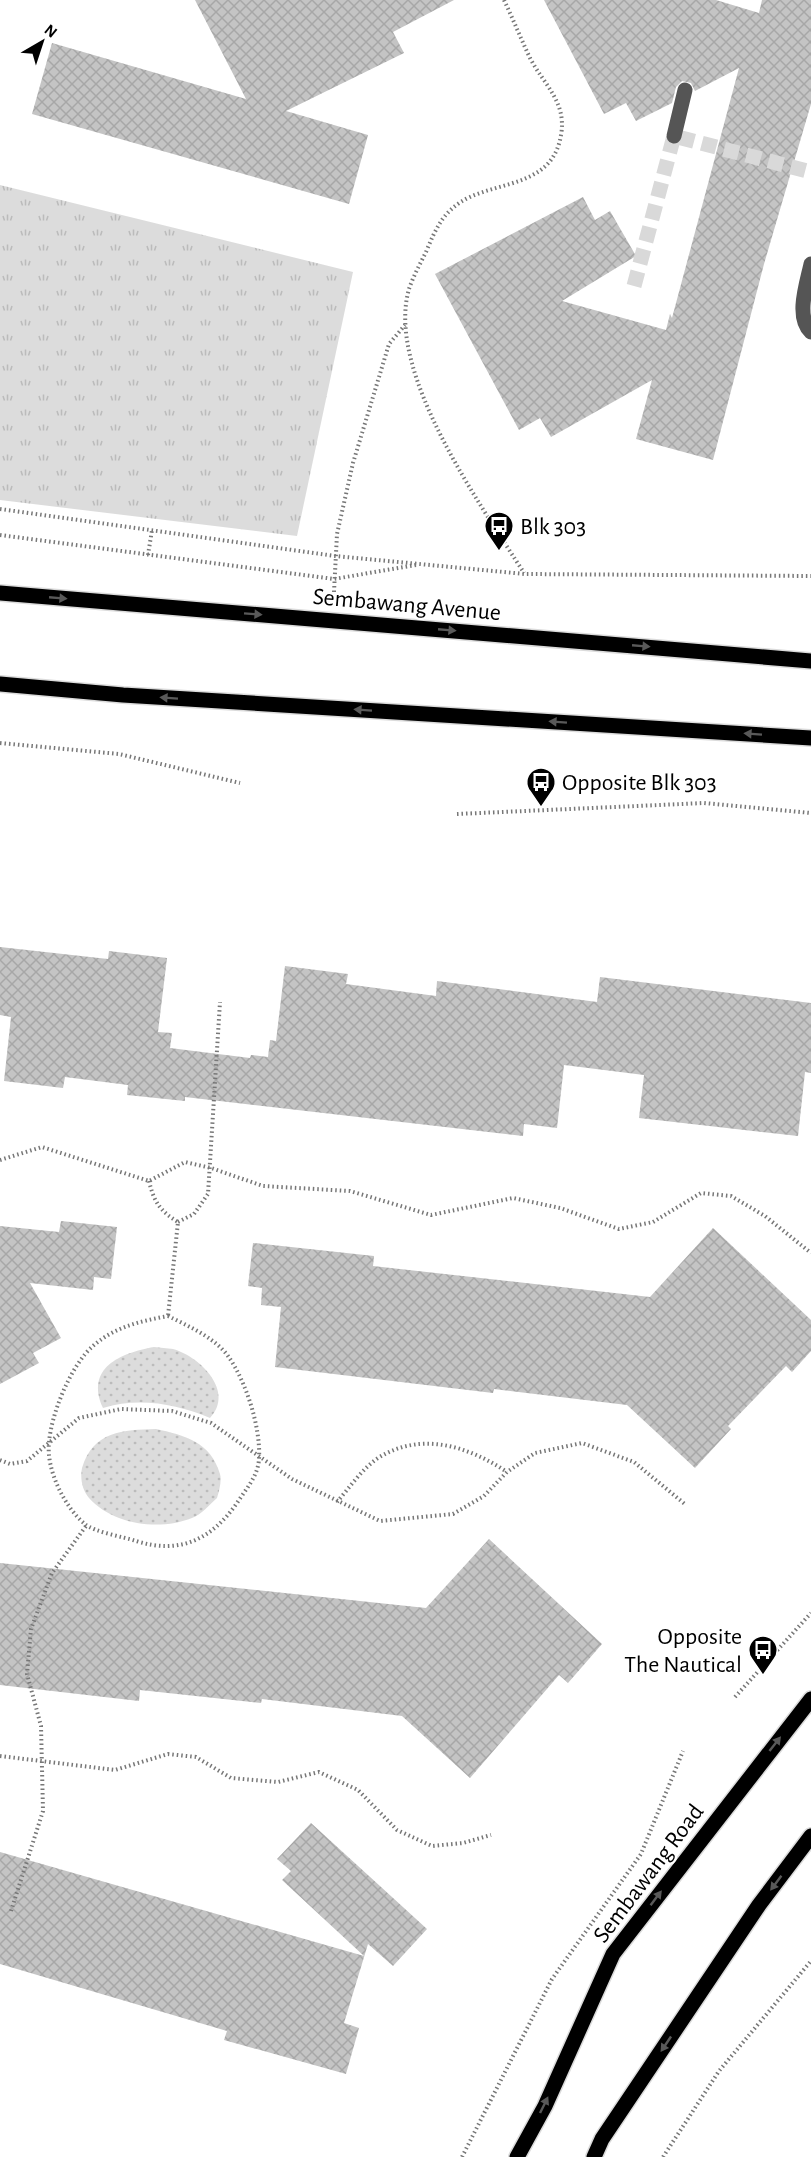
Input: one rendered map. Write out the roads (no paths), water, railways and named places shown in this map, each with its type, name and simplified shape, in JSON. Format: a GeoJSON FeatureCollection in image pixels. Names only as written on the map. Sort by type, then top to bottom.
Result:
{"type":"FeatureCollection","features":[{"type":"Feature","properties":{"kind":"main road","name":"Sembawang Avenue"},"geometry":{"type":"LineString","coordinates":[[0,593],[811,661]]}},
{"type":"Feature","properties":{"kind":"main road"},"geometry":{"type":"LineString","coordinates":[[0,684],[123,695],[811,738]]}},
{"type":"Feature","properties":{"kind":"main road","name":"Sembawang Road"},"geometry":{"type":"LineString","coordinates":[[517,2157],[545,2106],[613,1954],[811,1699]]}},
{"type":"Feature","properties":{"kind":"main road"},"geometry":{"type":"LineString","coordinates":[[594,2157],[602,2139],[759,1905],[811,1836]]}},
{"type":"Feature","properties":{"kind":"lane"},"geometry":{"type":"LineString","coordinates":[[674,136],[685,90]]}},
{"type":"Feature","properties":{"kind":"lane"},"geometry":{"type":"LineString","coordinates":[[811,264],[803,308],[808,330],[811,332]]}},
{"type":"Feature","properties":{"kind":"tunnel"},"geometry":{"type":"LineString","coordinates":[[634,286],[674,136],[811,172]]}},
{"type":"Feature","properties":{"kind":"place","name":"Blk 303"},"geometry":{"type":"Point","coordinates":[499,552]}},
{"type":"Feature","properties":{"kind":"place","name":"Opposite Blk 303"},"geometry":{"type":"Point","coordinates":[541,808]}},
{"type":"Feature","properties":{"kind":"place","name":"Opposite The Nautical"},"geometry":{"type":"Point","coordinates":[763,1676]}}]}
